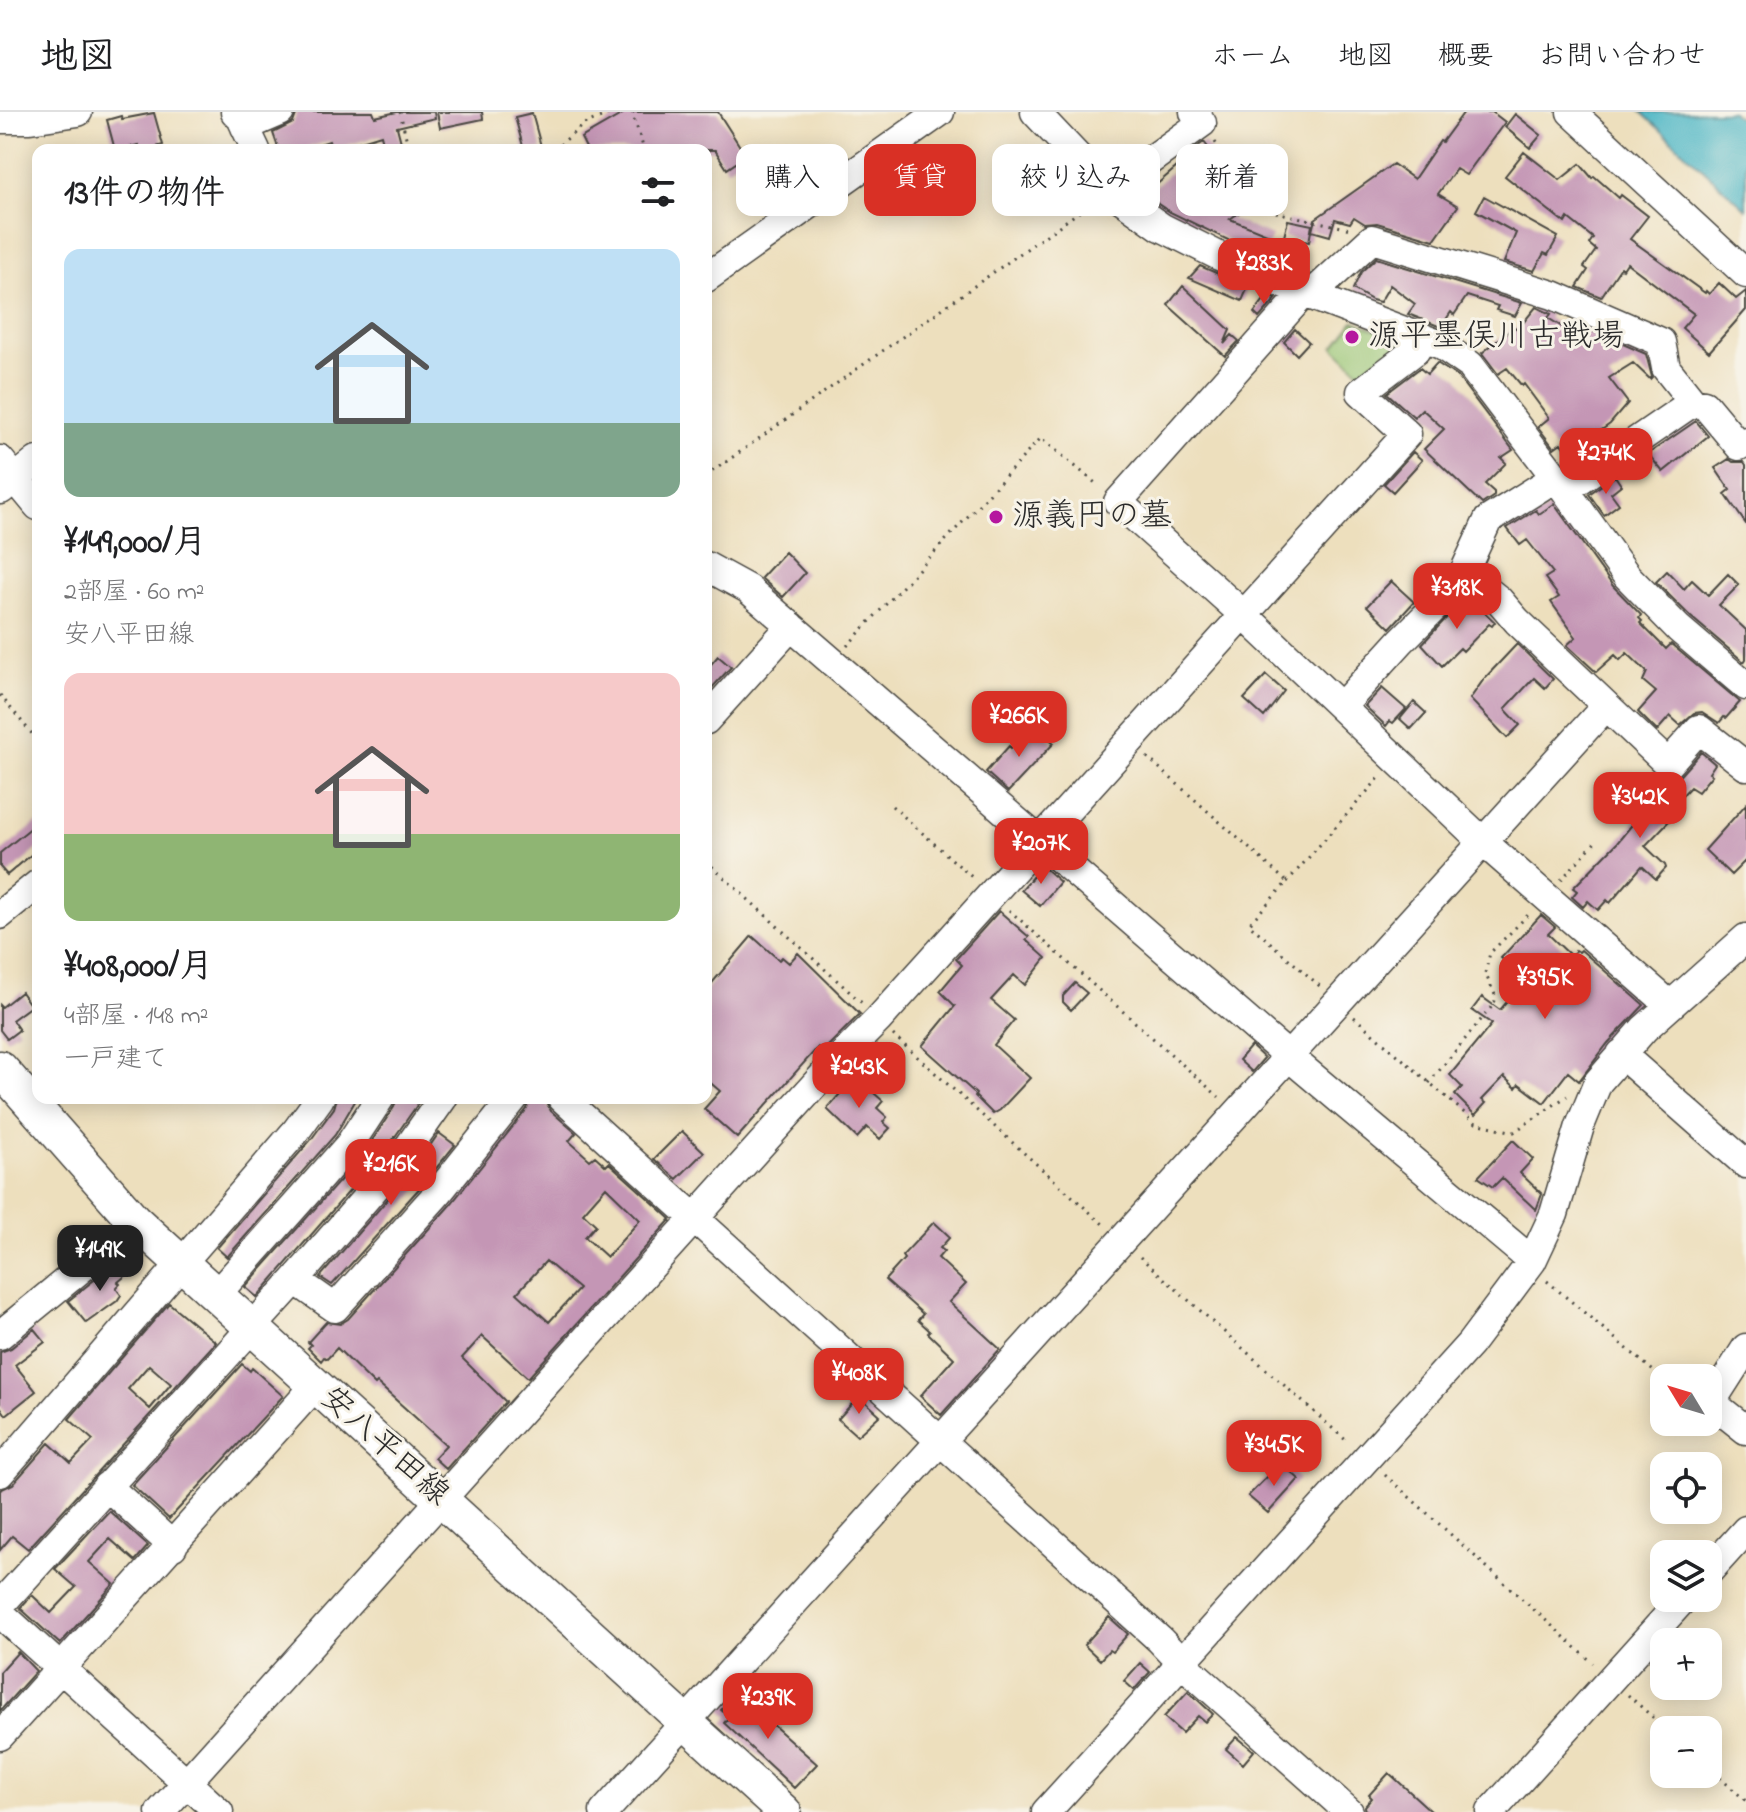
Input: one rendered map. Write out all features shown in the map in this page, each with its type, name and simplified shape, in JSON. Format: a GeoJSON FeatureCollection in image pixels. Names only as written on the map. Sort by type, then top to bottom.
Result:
{"type":"FeatureCollection","features":[{"type":"Feature","properties":{"kind":"main road","name":"安八平田線"},"geometry":{"type":"LineString","coordinates":[[0,1068],[32,1097]]}},
{"type":"Feature","properties":{"kind":"main road","name":"安八平田線"},"geometry":{"type":"LineString","coordinates":[[40,1104],[134,1220],[784,1812]]}},
{"type":"Feature","properties":{"kind":"street"},"geometry":{"type":"LineString","coordinates":[[0,119],[30,119],[78,112]]}},
{"type":"Feature","properties":{"kind":"street"},"geometry":{"type":"LineString","coordinates":[[245,130],[280,112]]}},
{"type":"Feature","properties":{"kind":"street"},"geometry":{"type":"LineString","coordinates":[[712,274],[940,112]]}},
{"type":"Feature","properties":{"kind":"street"},"geometry":{"type":"LineString","coordinates":[[1035,112],[1065,144]]}},
{"type":"Feature","properties":{"kind":"street"},"geometry":{"type":"LineString","coordinates":[[1571,112],[1746,274]]}},
{"type":"Feature","properties":{"kind":"street"},"geometry":{"type":"LineString","coordinates":[[1160,149],[1198,118]]}},
{"type":"Feature","properties":{"kind":"street"},"geometry":{"type":"LineString","coordinates":[[1144,216],[1189,242],[1308,294],[1441,345],[1470,365],[1627,576],[1679,629],[1746,686]]}},
{"type":"Feature","properties":{"kind":"street"},"geometry":{"type":"LineString","coordinates":[[1670,1005],[1482,841],[1244,615],[1118,502],[1308,294],[1372,239],[1553,295],[1661,342],[1666,368],[1693,402],[1704,404],[1739,446],[1746,441]]}},
{"type":"Feature","properties":{"kind":"street"},"geometry":{"type":"LineString","coordinates":[[160,1812],[828,1070],[878,1020],[1407,434],[1361,392],[1416,350],[1422,337]]}},
{"type":"Feature","properties":{"kind":"street"},"geometry":{"type":"LineString","coordinates":[[1341,707],[1444,598],[1464,572],[1488,520],[1560,484],[1693,402]]}},
{"type":"Feature","properties":{"kind":"street"},"geometry":{"type":"LineString","coordinates":[[32,463],[5,476],[32,501]]}},
{"type":"Feature","properties":{"kind":"street"},"geometry":{"type":"LineString","coordinates":[[712,569],[748,589],[1530,1264]]}},
{"type":"Feature","properties":{"kind":"street"},"geometry":{"type":"LineString","coordinates":[[1464,572],[1499,600],[1517,621],[1668,764],[1699,729],[1746,766]]}},
{"type":"Feature","properties":{"kind":"street"},"geometry":{"type":"LineString","coordinates":[[712,713],[791,626]]}},
{"type":"Feature","properties":{"kind":"street"},"geometry":{"type":"LineString","coordinates":[[604,1812],[1606,706]]}},
{"type":"Feature","properties":{"kind":"street"},"geometry":{"type":"LineString","coordinates":[[0,915],[32,889]]}},
{"type":"Feature","properties":{"kind":"street"},"geometry":{"type":"LineString","coordinates":[[1046,1812],[1470,1344],[1530,1264],[1554,1214],[1580,1126],[1598,1082],[1670,1005],[1746,938]]}},
{"type":"Feature","properties":{"kind":"street"},"geometry":{"type":"LineString","coordinates":[[1621,1054],[1746,1164]]}},
{"type":"Feature","properties":{"kind":"street"},"geometry":{"type":"LineString","coordinates":[[0,1473],[296,1131],[316,1104]]}},
{"type":"Feature","properties":{"kind":"street"},"geometry":{"type":"LineString","coordinates":[[216,1295],[349,1145],[376,1104]]}},
{"type":"Feature","properties":{"kind":"street"},"geometry":{"type":"LineString","coordinates":[[0,1605],[295,1280],[400,1159],[439,1104]]}},
{"type":"Feature","properties":{"kind":"street"},"geometry":{"type":"LineString","coordinates":[[295,1280],[335,1308],[438,1193],[509,1104]]}},
{"type":"Feature","properties":{"kind":"street"},"geometry":{"type":"LineString","coordinates":[[569,1104],[1349,1812]]}},
{"type":"Feature","properties":{"kind":"street"},"geometry":{"type":"LineString","coordinates":[[0,1335],[115,1241],[134,1220]]}},
{"type":"Feature","properties":{"kind":"street"},"geometry":{"type":"LineString","coordinates":[[1746,1348],[1716,1395],[1717,1407],[1746,1430]]}},
{"type":"Feature","properties":{"kind":"street"},"geometry":{"type":"LineString","coordinates":[[0,1736],[316,1385]]}},
{"type":"Feature","properties":{"kind":"street"},"geometry":{"type":"LineString","coordinates":[[107,1486],[173,1546]]}},
{"type":"Feature","properties":{"kind":"street"},"geometry":{"type":"LineString","coordinates":[[1722,1557],[1746,1530]]}},
{"type":"Feature","properties":{"kind":"street"},"geometry":{"type":"LineString","coordinates":[[1491,1812],[1671,1612]]}},
{"type":"Feature","properties":{"kind":"street"},"geometry":{"type":"LineString","coordinates":[[0,1613],[219,1812]]}},
{"type":"Feature","properties":{"kind":"path"},"geometry":{"type":"LineString","coordinates":[[400,112],[408,144]]}},
{"type":"Feature","properties":{"kind":"path"},"geometry":{"type":"LineString","coordinates":[[561,144],[584,124],[613,112]]}},
{"type":"Feature","properties":{"kind":"path"},"geometry":{"type":"LineString","coordinates":[[632,112],[642,144]]}},
{"type":"Feature","properties":{"kind":"path"},"geometry":{"type":"LineString","coordinates":[[1198,118],[1262,209],[1353,229],[1372,239]]}},
{"type":"Feature","properties":{"kind":"path"},"geometry":{"type":"LineString","coordinates":[[712,472],[1072,216]]}},
{"type":"Feature","properties":{"kind":"path"},"geometry":{"type":"LineString","coordinates":[[832,662],[1041,438],[1118,502]]}},
{"type":"Feature","properties":{"kind":"path"},"geometry":{"type":"LineString","coordinates":[[0,695],[32,734]]}},
{"type":"Feature","properties":{"kind":"path"},"geometry":{"type":"LineString","coordinates":[[1287,882],[1397,759]]}},
{"type":"Feature","properties":{"kind":"path"},"geometry":{"type":"LineString","coordinates":[[892,806],[1237,1113]]}},
{"type":"Feature","properties":{"kind":"path"},"geometry":{"type":"LineString","coordinates":[[1429,1083],[1494,1004],[1496,997],[1485,973],[1490,953],[1598,839]]}},
{"type":"Feature","properties":{"kind":"path"},"geometry":{"type":"LineString","coordinates":[[712,867],[1121,1240],[1651,1716]]}},
{"type":"Feature","properties":{"kind":"path"},"geometry":{"type":"LineString","coordinates":[[1530,1264],[1650,1368]]}},
{"type":"Feature","properties":{"kind":"path"},"geometry":{"type":"LineString","coordinates":[[1722,1780],[1746,1801]]}},
{"type":"Feature","properties":{"kind":"green space"},"geometry":{"type":"Polygon","coordinates":[[[1354,321],[1409,344],[1367,379],[1334,347],[1354,321]]]}},
{"type":"Feature","properties":{"kind":"water"},"geometry":{"type":"Polygon","coordinates":[[[1641,112],[1732,112],[1746,125],[1746,209],[1641,112]]]}},
{"type":"Feature","properties":{"kind":"building"},"geometry":{"type":"Polygon","coordinates":[[[297,112],[373,112],[375,117],[397,112],[434,112],[435,118],[397,127],[401,144],[383,144],[381,135],[352,144],[330,144],[329,141],[320,144],[277,144],[273,133],[293,123],[297,112]]]}},
{"type":"Feature","properties":{"kind":"building"},"geometry":{"type":"Polygon","coordinates":[[[437,112],[482,112],[483,119],[440,128],[437,112]]]}},
{"type":"Feature","properties":{"kind":"building"},"geometry":{"type":"Polygon","coordinates":[[[626,112],[718,112],[738,144],[736,163],[727,169],[712,150],[712,144],[584,144],[581,138],[626,112]]]}},
{"type":"Feature","properties":{"kind":"building"},"geometry":{"type":"Polygon","coordinates":[[[1464,112],[1492,112],[1505,122],[1466,175],[1456,169],[1438,194],[1458,206],[1434,240],[1377,223],[1365,224],[1354,217],[1350,223],[1335,219],[1330,236],[1312,231],[1315,219],[1393,164],[1414,179],[1464,112]]]}},
{"type":"Feature","properties":{"kind":"building"},"geometry":{"type":"Polygon","coordinates":[[[154,113],[163,144],[113,144],[107,120],[121,116],[122,119],[154,113]]]}},
{"type":"Feature","properties":{"kind":"building"},"geometry":{"type":"Polygon","coordinates":[[[532,113],[540,144],[522,144],[515,117],[532,113]]]}},
{"type":"Feature","properties":{"kind":"building"},"geometry":{"type":"Polygon","coordinates":[[[1515,114],[1541,135],[1530,148],[1505,127],[1515,114]]]}},
{"type":"Feature","properties":{"kind":"building"},"geometry":{"type":"Polygon","coordinates":[[[1524,152],[1560,180],[1580,164],[1592,178],[1594,176],[1619,198],[1621,195],[1648,216],[1630,239],[1705,293],[1709,294],[1719,283],[1736,299],[1746,291],[1746,310],[1709,352],[1682,328],[1694,314],[1627,263],[1601,297],[1577,287],[1588,270],[1584,267],[1596,250],[1589,244],[1593,238],[1568,218],[1565,223],[1505,176],[1524,152]]]}},
{"type":"Feature","properties":{"kind":"building"},"geometry":{"type":"Polygon","coordinates":[[[1176,168],[1176,215],[1160,205],[1160,182],[1176,168]]]}},
{"type":"Feature","properties":{"kind":"building"},"geometry":{"type":"Polygon","coordinates":[[[1484,196],[1558,237],[1534,271],[1504,262],[1516,233],[1476,211],[1484,196]]]}},
{"type":"Feature","properties":{"kind":"building"},"geometry":{"type":"Polygon","coordinates":[[[1178,216],[1234,216],[1230,219],[1272,236],[1261,256],[1178,216]]]}},
{"type":"Feature","properties":{"kind":"building"},"geometry":{"type":"Polygon","coordinates":[[[1288,220],[1312,225],[1309,242],[1284,237],[1288,220]]]}},
{"type":"Feature","properties":{"kind":"building"},"geometry":{"type":"Polygon","coordinates":[[[1376,258],[1522,303],[1515,316],[1496,310],[1498,306],[1467,296],[1441,327],[1408,314],[1415,304],[1390,285],[1380,302],[1353,289],[1361,272],[1376,258]]]}},
{"type":"Feature","properties":{"kind":"building"},"geometry":{"type":"Polygon","coordinates":[[[1200,266],[1248,287],[1242,301],[1189,278],[1200,266]]]}},
{"type":"Feature","properties":{"kind":"building"},"geometry":{"type":"Polygon","coordinates":[[[1183,286],[1230,330],[1224,344],[1232,335],[1239,341],[1225,356],[1168,305],[1183,286]]]}},
{"type":"Feature","properties":{"kind":"building"},"geometry":{"type":"Polygon","coordinates":[[[1267,296],[1276,299],[1259,318],[1254,313],[1267,296]]]}},
{"type":"Feature","properties":{"kind":"building"},"geometry":{"type":"Polygon","coordinates":[[[1536,307],[1551,314],[1548,318],[1580,338],[1586,328],[1646,354],[1650,379],[1633,363],[1609,378],[1628,403],[1610,424],[1596,434],[1598,437],[1586,450],[1583,445],[1568,454],[1561,443],[1554,448],[1538,427],[1549,418],[1524,384],[1522,386],[1507,368],[1498,374],[1482,353],[1514,327],[1518,329],[1536,307]]]}},
{"type":"Feature","properties":{"kind":"building"},"geometry":{"type":"Polygon","coordinates":[[[1295,329],[1309,342],[1297,355],[1284,342],[1295,329]]]}},
{"type":"Feature","properties":{"kind":"building"},"geometry":{"type":"Polygon","coordinates":[[[1437,363],[1458,377],[1513,450],[1501,458],[1506,463],[1485,484],[1494,496],[1482,504],[1424,449],[1444,429],[1422,409],[1414,417],[1387,393],[1420,368],[1427,374],[1437,363]]]}},
{"type":"Feature","properties":{"kind":"building"},"geometry":{"type":"Polygon","coordinates":[[[1696,421],[1708,436],[1663,472],[1648,454],[1696,421]]]}},
{"type":"Feature","properties":{"kind":"building"},"geometry":{"type":"Polygon","coordinates":[[[1413,452],[1422,460],[1393,492],[1384,484],[1413,452]]]}},
{"type":"Feature","properties":{"kind":"building"},"geometry":{"type":"Polygon","coordinates":[[[1729,459],[1746,465],[1746,524],[1725,494],[1730,490],[1715,468],[1729,459]]]}},
{"type":"Feature","properties":{"kind":"building"},"geometry":{"type":"Polygon","coordinates":[[[1615,476],[1621,485],[1611,493],[1619,504],[1604,515],[1589,494],[1615,476]]]}},
{"type":"Feature","properties":{"kind":"building"},"geometry":{"type":"Polygon","coordinates":[[[1554,504],[1613,586],[1641,615],[1640,623],[1666,649],[1671,644],[1740,702],[1726,718],[1719,723],[1702,712],[1694,713],[1680,725],[1670,716],[1657,731],[1638,712],[1656,692],[1643,681],[1647,672],[1627,653],[1620,660],[1615,655],[1596,672],[1567,645],[1576,637],[1551,602],[1559,597],[1545,578],[1553,573],[1527,540],[1520,545],[1507,528],[1536,510],[1539,514],[1554,504]]]}},
{"type":"Feature","properties":{"kind":"building"},"geometry":{"type":"Polygon","coordinates":[[[785,552],[805,573],[783,597],[761,578],[785,552]]]}},
{"type":"Feature","properties":{"kind":"building"},"geometry":{"type":"Polygon","coordinates":[[[1667,571],[1684,589],[1692,580],[1708,595],[1728,574],[1739,585],[1719,605],[1746,630],[1744,662],[1656,582],[1667,571]]]}},
{"type":"Feature","properties":{"kind":"building"},"geometry":{"type":"Polygon","coordinates":[[[1391,581],[1414,602],[1390,628],[1367,606],[1391,581]]]}},
{"type":"Feature","properties":{"kind":"building"},"geometry":{"type":"Polygon","coordinates":[[[1467,596],[1495,622],[1442,666],[1422,644],[1467,596]]]}},
{"type":"Feature","properties":{"kind":"building"},"geometry":{"type":"Polygon","coordinates":[[[1517,644],[1553,679],[1545,688],[1534,678],[1505,709],[1520,725],[1507,738],[1470,699],[1517,644]]]}},
{"type":"Feature","properties":{"kind":"building"},"geometry":{"type":"Polygon","coordinates":[[[718,656],[731,667],[712,688],[712,663],[718,656]]]}},
{"type":"Feature","properties":{"kind":"building"},"geometry":{"type":"Polygon","coordinates":[[[1266,675],[1284,691],[1264,717],[1244,699],[1266,675]]]}},
{"type":"Feature","properties":{"kind":"building"},"geometry":{"type":"Polygon","coordinates":[[[1382,688],[1406,709],[1386,726],[1365,706],[1382,688]]]}},
{"type":"Feature","properties":{"kind":"building"},"geometry":{"type":"Polygon","coordinates":[[[1414,702],[1426,713],[1411,729],[1400,719],[1414,702]]]}},
{"type":"Feature","properties":{"kind":"building"},"geometry":{"type":"Polygon","coordinates":[[[1036,727],[1054,743],[1008,792],[986,772],[1009,746],[1011,748],[1016,742],[1020,745],[1036,727]]]}},
{"type":"Feature","properties":{"kind":"building"},"geometry":{"type":"Polygon","coordinates":[[[1701,752],[1715,764],[1709,773],[1712,775],[1698,792],[1690,787],[1663,816],[1669,821],[1645,846],[1666,868],[1656,879],[1642,866],[1610,903],[1607,900],[1598,910],[1588,901],[1583,907],[1572,897],[1577,891],[1573,888],[1617,843],[1665,781],[1675,781],[1701,752]]]}},
{"type":"Feature","properties":{"kind":"building"},"geometry":{"type":"Polygon","coordinates":[[[1746,804],[1746,860],[1731,875],[1705,850],[1746,804]]]}},
{"type":"Feature","properties":{"kind":"building"},"geometry":{"type":"Polygon","coordinates":[[[32,827],[32,854],[7,875],[0,867],[0,853],[32,827]]]}},
{"type":"Feature","properties":{"kind":"building"},"geometry":{"type":"Polygon","coordinates":[[[1042,866],[1060,882],[1040,906],[1021,890],[1042,866]]]}},
{"type":"Feature","properties":{"kind":"building"},"geometry":{"type":"Polygon","coordinates":[[[999,911],[1029,937],[1026,940],[1046,958],[1025,985],[1014,975],[991,1000],[1014,1020],[994,1045],[1030,1078],[993,1114],[976,1094],[922,1046],[955,1006],[940,991],[962,965],[956,959],[999,911]]]}},
{"type":"Feature","properties":{"kind":"building"},"geometry":{"type":"Polygon","coordinates":[[[1541,915],[1555,927],[1548,934],[1571,956],[1576,950],[1581,950],[1644,1005],[1608,1043],[1579,1081],[1568,1072],[1544,1103],[1519,1084],[1516,1088],[1504,1077],[1482,1100],[1486,1103],[1475,1115],[1455,1095],[1462,1087],[1450,1075],[1492,1024],[1472,1010],[1482,997],[1500,1010],[1526,980],[1501,958],[1541,915]]]}},
{"type":"Feature","properties":{"kind":"building"},"geometry":{"type":"Polygon","coordinates":[[[752,936],[779,960],[782,957],[789,963],[798,953],[860,1014],[823,1051],[818,1047],[737,1138],[704,1109],[712,1104],[720,1091],[712,1084],[712,983],[752,936]]]}},
{"type":"Feature","properties":{"kind":"building"},"geometry":{"type":"Polygon","coordinates":[[[1075,983],[1087,993],[1071,1010],[1063,1002],[1063,996],[1075,983]]]}},
{"type":"Feature","properties":{"kind":"building"},"geometry":{"type":"Polygon","coordinates":[[[21,992],[31,1006],[12,1020],[19,1030],[7,1039],[0,1030],[0,1005],[2,1007],[21,992]]]}},
{"type":"Feature","properties":{"kind":"building"},"geometry":{"type":"Polygon","coordinates":[[[1251,1046],[1264,1058],[1252,1072],[1239,1060],[1251,1046]]]}},
{"type":"Feature","properties":{"kind":"building"},"geometry":{"type":"Polygon","coordinates":[[[858,1079],[883,1101],[877,1108],[887,1117],[883,1122],[890,1128],[880,1139],[867,1127],[857,1138],[827,1109],[851,1081],[854,1084],[858,1079]]]}},
{"type":"Feature","properties":{"kind":"building"},"geometry":{"type":"Polygon","coordinates":[[[335,1104],[353,1104],[335,1135],[227,1257],[217,1248],[310,1141],[335,1104]]]}},
{"type":"Feature","properties":{"kind":"building"},"geometry":{"type":"Polygon","coordinates":[[[395,1104],[418,1104],[387,1148],[257,1297],[245,1287],[362,1156],[395,1104]]]}},
{"type":"Feature","properties":{"kind":"building"},"geometry":{"type":"Polygon","coordinates":[[[529,1104],[547,1104],[576,1133],[569,1141],[590,1160],[595,1156],[606,1166],[609,1163],[671,1219],[528,1378],[482,1336],[462,1358],[506,1402],[446,1469],[434,1458],[446,1445],[337,1348],[321,1361],[308,1348],[311,1345],[308,1342],[326,1322],[340,1324],[348,1319],[451,1204],[529,1104]],[[606,1187],[583,1213],[596,1225],[585,1237],[607,1257],[640,1220],[606,1187]],[[546,1261],[517,1293],[549,1322],[579,1289],[546,1261]]]}},
{"type":"Feature","properties":{"kind":"building"},"geometry":{"type":"Polygon","coordinates":[[[682,1131],[704,1152],[677,1179],[654,1159],[682,1131]]]}},
{"type":"Feature","properties":{"kind":"building"},"geometry":{"type":"Polygon","coordinates":[[[439,1133],[455,1145],[425,1182],[332,1285],[320,1277],[413,1170],[439,1133]]]}},
{"type":"Feature","properties":{"kind":"building"},"geometry":{"type":"Polygon","coordinates":[[[1513,1140],[1533,1159],[1520,1173],[1542,1194],[1536,1210],[1502,1178],[1493,1187],[1478,1177],[1513,1140]]]}},
{"type":"Feature","properties":{"kind":"building"},"geometry":{"type":"Polygon","coordinates":[[[934,1222],[950,1237],[940,1248],[944,1251],[938,1258],[966,1284],[949,1302],[1000,1349],[941,1415],[920,1396],[954,1358],[918,1320],[923,1314],[885,1280],[904,1259],[902,1256],[934,1222]]]}},
{"type":"Feature","properties":{"kind":"building"},"geometry":{"type":"Polygon","coordinates":[[[119,1260],[130,1272],[118,1282],[120,1284],[116,1288],[121,1295],[86,1323],[68,1301],[119,1260]]]}},
{"type":"Feature","properties":{"kind":"building"},"geometry":{"type":"Polygon","coordinates":[[[169,1303],[216,1342],[28,1549],[12,1536],[0,1550],[0,1490],[13,1484],[49,1443],[71,1463],[93,1440],[69,1419],[169,1303]],[[149,1365],[128,1389],[150,1409],[171,1384],[149,1365]]]}},
{"type":"Feature","properties":{"kind":"building"},"geometry":{"type":"Polygon","coordinates":[[[34,1329],[45,1342],[15,1365],[36,1391],[6,1415],[0,1406],[0,1352],[11,1348],[34,1329]]]}},
{"type":"Feature","properties":{"kind":"building"},"geometry":{"type":"Polygon","coordinates":[[[242,1364],[250,1371],[252,1368],[283,1396],[169,1519],[132,1485],[242,1364]]]}},
{"type":"Feature","properties":{"kind":"building"},"geometry":{"type":"Polygon","coordinates":[[[859,1396],[880,1415],[857,1436],[838,1419],[859,1396]]]}},
{"type":"Feature","properties":{"kind":"building"},"geometry":{"type":"Polygon","coordinates":[[[1281,1463],[1299,1479],[1268,1513],[1248,1496],[1281,1463]]]}},
{"type":"Feature","properties":{"kind":"building"},"geometry":{"type":"Polygon","coordinates":[[[109,1511],[148,1546],[135,1561],[110,1539],[89,1562],[114,1584],[60,1644],[20,1608],[32,1595],[51,1613],[76,1587],[55,1569],[109,1511]]]}},
{"type":"Feature","properties":{"kind":"building"},"geometry":{"type":"Polygon","coordinates":[[[1109,1617],[1128,1634],[1100,1660],[1084,1645],[1109,1617]]]}},
{"type":"Feature","properties":{"kind":"building"},"geometry":{"type":"Polygon","coordinates":[[[18,1652],[36,1671],[0,1711],[0,1672],[18,1652]]]}},
{"type":"Feature","properties":{"kind":"building"},"geometry":{"type":"Polygon","coordinates":[[[1140,1663],[1150,1672],[1134,1690],[1124,1681],[1140,1663]]]}},
{"type":"Feature","properties":{"kind":"building"},"geometry":{"type":"Polygon","coordinates":[[[1188,1691],[1213,1714],[1205,1722],[1198,1716],[1182,1733],[1164,1717],[1188,1691]]]}},
{"type":"Feature","properties":{"kind":"building"},"geometry":{"type":"Polygon","coordinates":[[[737,1693],[817,1764],[794,1788],[724,1723],[729,1717],[721,1710],[737,1693]]]}},
{"type":"Feature","properties":{"kind":"building"},"geometry":{"type":"Polygon","coordinates":[[[1237,1737],[1254,1751],[1243,1764],[1226,1749],[1237,1737]]]}},
{"type":"Feature","properties":{"kind":"building"},"geometry":{"type":"Polygon","coordinates":[[[1389,1773],[1432,1812],[1366,1812],[1365,1806],[1372,1798],[1369,1795],[1389,1773]]]}},
{"type":"Feature","properties":{"kind":"place","name":"源平墨俣川古戦場"},"geometry":{"type":"Point","coordinates":[1352,337]}},
{"type":"Feature","properties":{"kind":"place","name":"源義円の墓"},"geometry":{"type":"Point","coordinates":[996,517]}}]}
